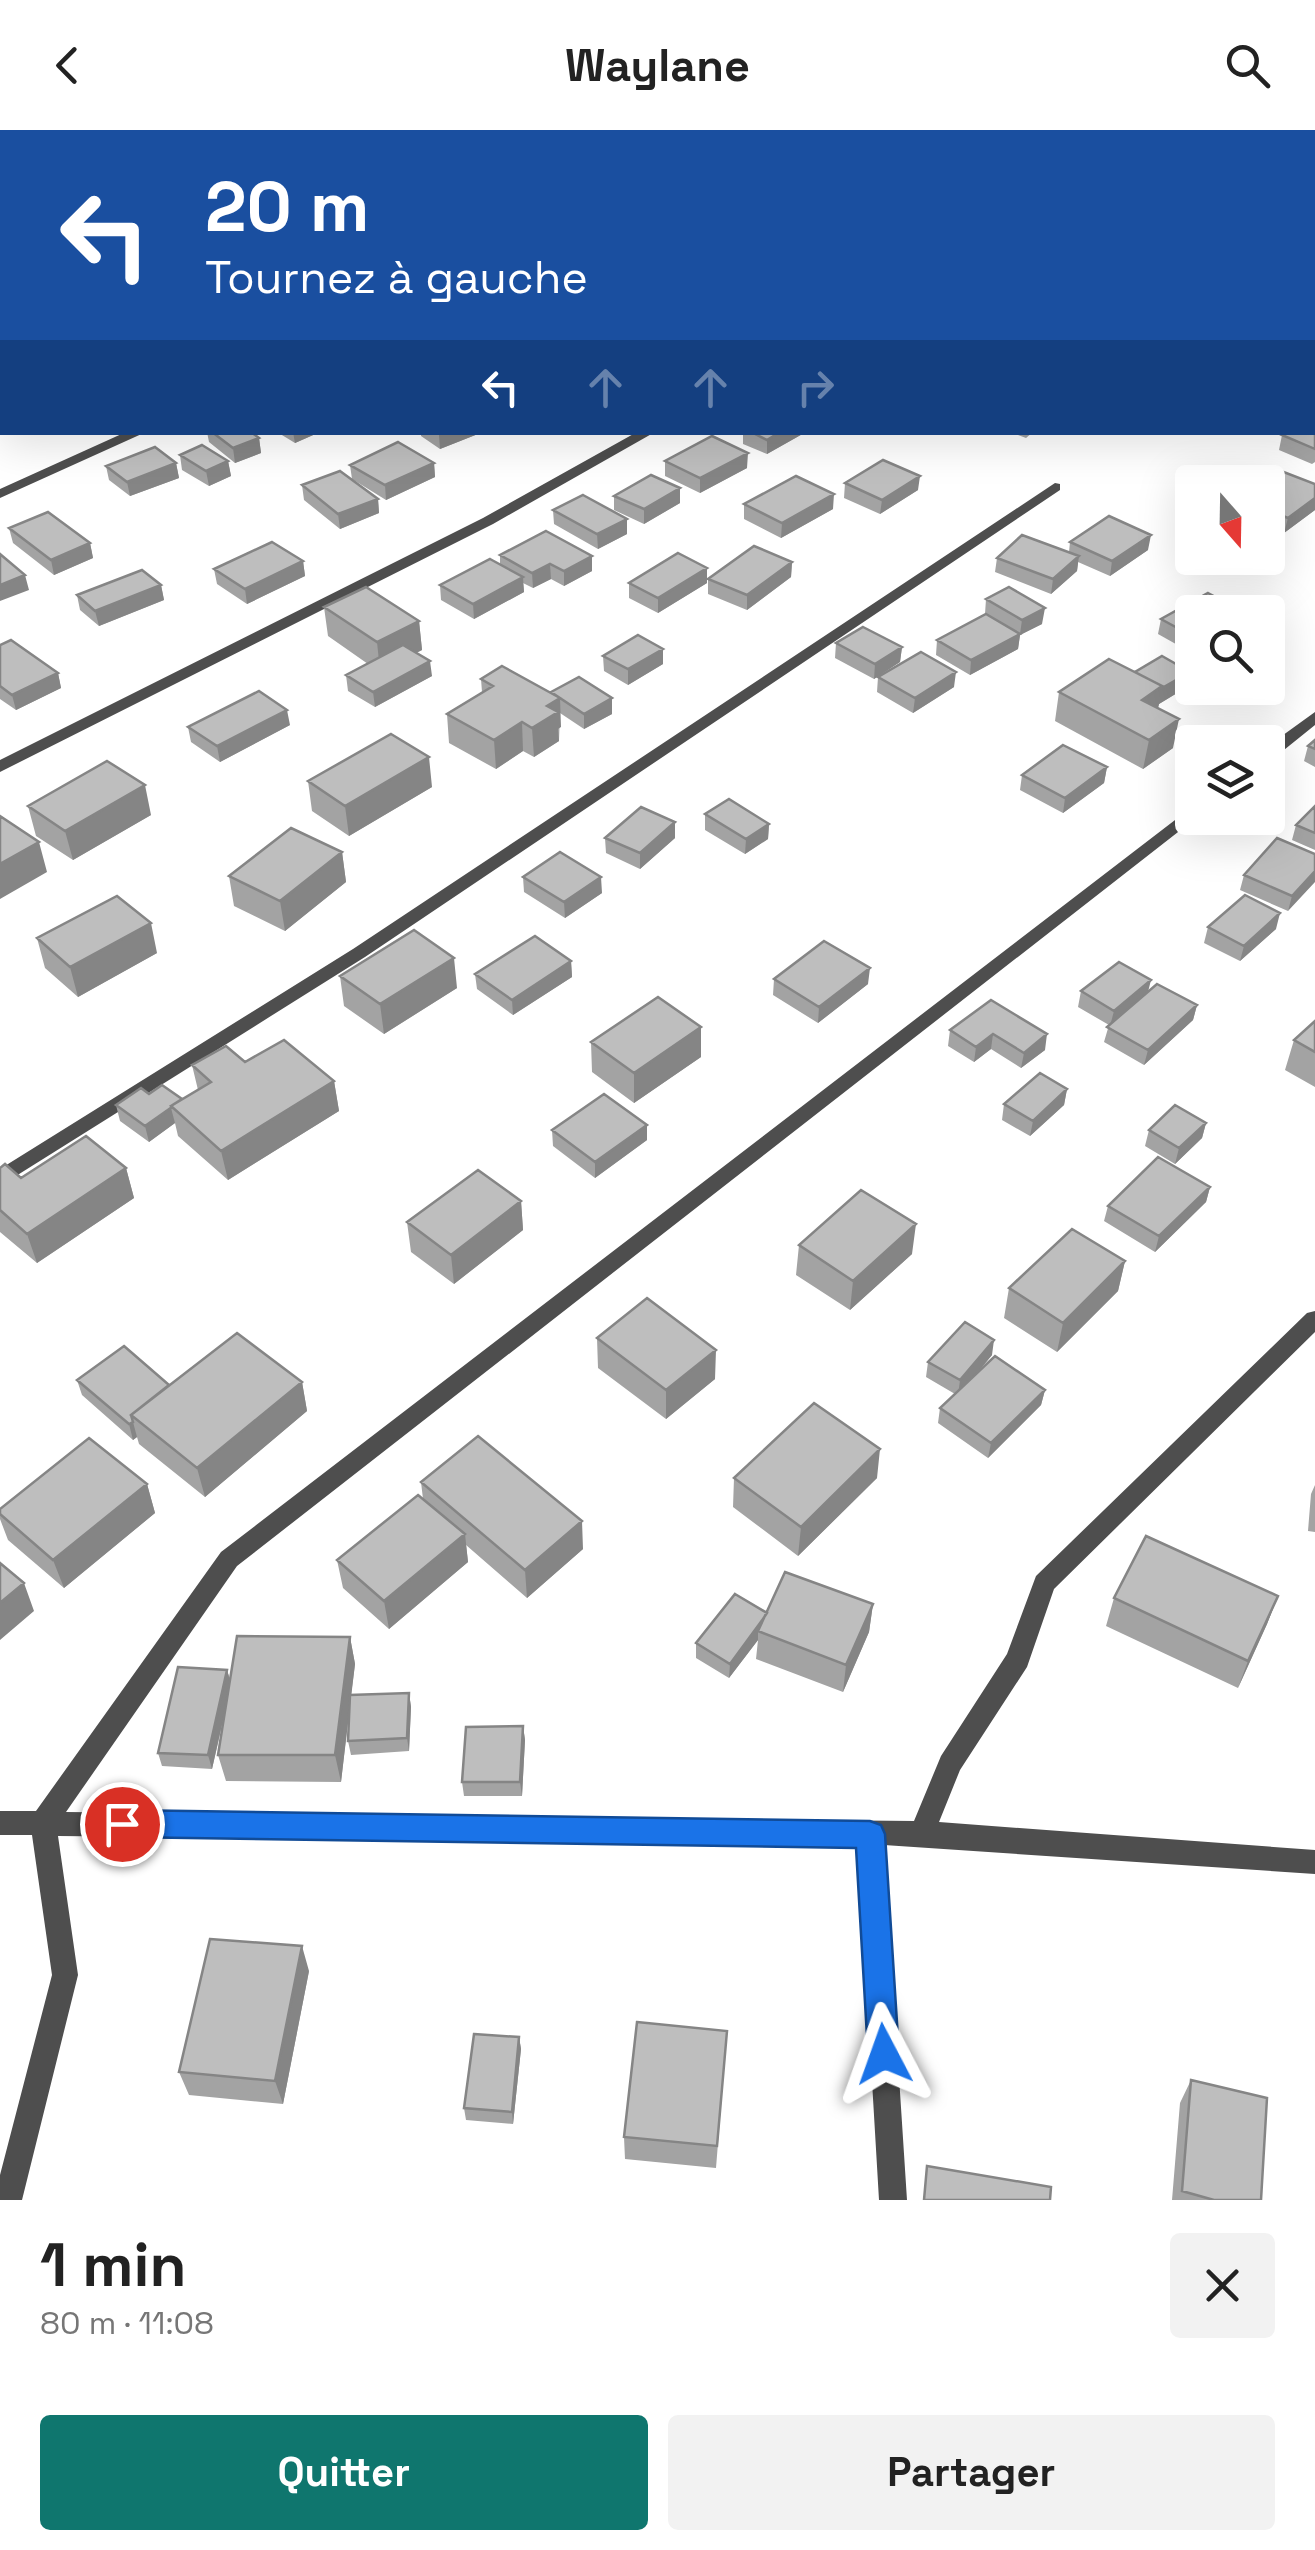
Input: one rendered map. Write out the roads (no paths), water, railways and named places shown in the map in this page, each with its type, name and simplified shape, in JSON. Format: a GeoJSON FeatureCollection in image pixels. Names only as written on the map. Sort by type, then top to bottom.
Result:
{"type":"FeatureCollection","features":[{"type":"Feature","properties":{"kind":"street"},"geometry":{"type":"LineString","coordinates":[[0,494],[131,435]]}},
{"type":"Feature","properties":{"kind":"street"},"geometry":{"type":"LineString","coordinates":[[0,766],[488,521],[643,435]]}},
{"type":"Feature","properties":{"kind":"street"},"geometry":{"type":"LineString","coordinates":[[0,1178],[359,952],[1055,487]]}},
{"type":"Feature","properties":{"kind":"street"},"geometry":{"type":"LineString","coordinates":[[1285,741],[1315,717]]}},
{"type":"Feature","properties":{"kind":"street"},"geometry":{"type":"LineString","coordinates":[[8,2200],[65,1975],[44,1823],[229,1560],[1175,825]]}},
{"type":"Feature","properties":{"kind":"street"},"geometry":{"type":"LineString","coordinates":[[922,1833],[950,1764],[1018,1660],[1044,1583],[1315,1319]]}},
{"type":"Feature","properties":{"kind":"street"},"geometry":{"type":"LineString","coordinates":[[0,1823],[922,1833],[1315,1862]]}},
{"type":"Feature","properties":{"kind":"street"},"geometry":{"type":"LineString","coordinates":[[870,1834],[893,2200]]}}]}
